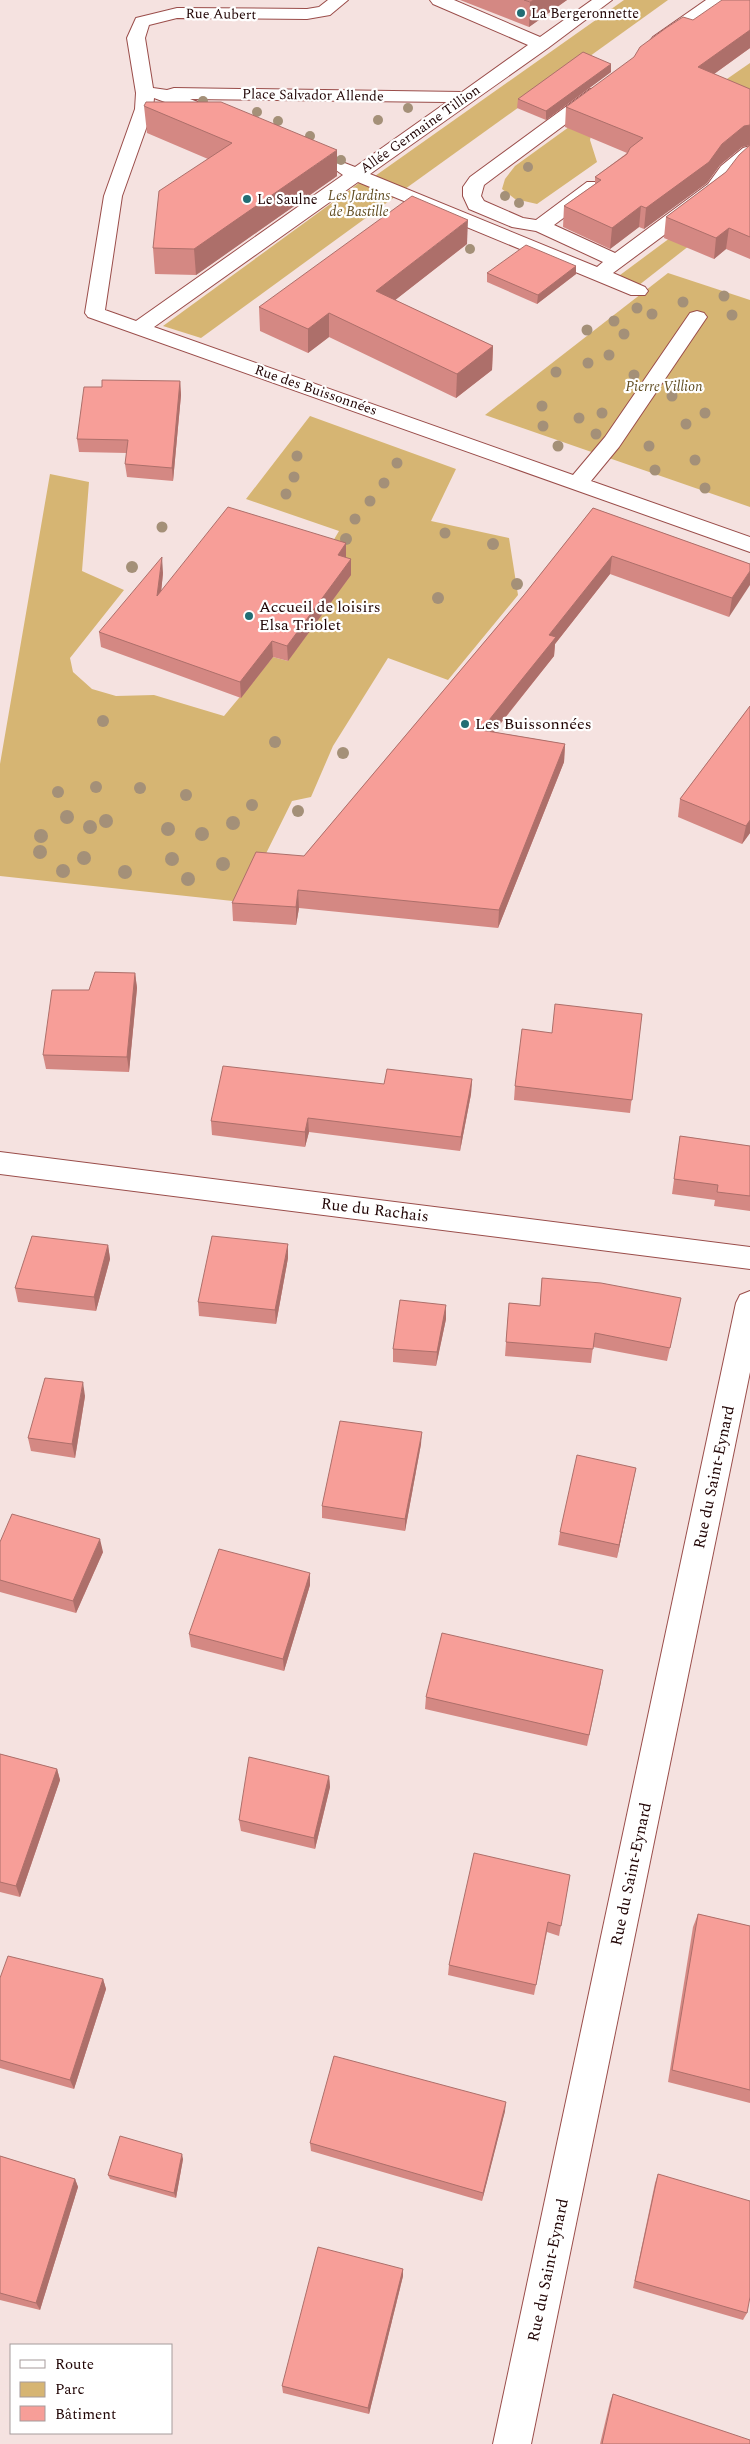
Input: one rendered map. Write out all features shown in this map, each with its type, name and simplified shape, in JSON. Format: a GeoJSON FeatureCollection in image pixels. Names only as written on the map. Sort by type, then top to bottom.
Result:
{"type":"FeatureCollection","features":[{"type":"Feature","properties":{"kind":"street","name":"Rue Aubert"},"geometry":{"type":"LineString","coordinates":[[153,93],[136,38],[142,22],[177,13],[307,14],[324,10],[339,0]]}},
{"type":"Feature","properties":{"kind":"street"},"geometry":{"type":"LineString","coordinates":[[439,0],[542,44]]}},
{"type":"Feature","properties":{"kind":"street","name":"Allée Germaine Tillion"},"geometry":{"type":"LineString","coordinates":[[139,328],[190,294],[355,174],[603,0]]}},
{"type":"Feature","properties":{"kind":"street"},"geometry":{"type":"LineString","coordinates":[[645,51],[717,0]]}},
{"type":"Feature","properties":{"kind":"street"},"geometry":{"type":"LineString","coordinates":[[610,83],[477,181],[472,187],[472,196],[476,205],[518,223],[540,226],[617,261]]}},
{"type":"Feature","properties":{"kind":"street","name":"Place Salvador Allende"},"geometry":{"type":"LineString","coordinates":[[153,93],[467,96]]}},
{"type":"Feature","properties":{"kind":"street","name":"Place Salvador Allende"},"geometry":{"type":"LineString","coordinates":[[153,93],[237,125]]}},
{"type":"Feature","properties":{"kind":"street","name":"Rue des Buissonnées"},"geometry":{"type":"LineString","coordinates":[[153,93],[144,109],[113,196],[95,313],[750,545]]}},
{"type":"Feature","properties":{"kind":"street"},"geometry":{"type":"LineString","coordinates":[[598,275],[715,188],[728,170],[750,152]]}},
{"type":"Feature","properties":{"kind":"street"},"geometry":{"type":"LineString","coordinates":[[328,162],[399,194],[417,199],[638,291]]}},
{"type":"Feature","properties":{"kind":"street"},"geometry":{"type":"LineString","coordinates":[[540,226],[609,175]]}},
{"type":"Feature","properties":{"kind":"street"},"geometry":{"type":"LineString","coordinates":[[578,484],[612,442],[697,317]]}},
{"type":"Feature","properties":{"kind":"street","name":"Rue du Rachais"},"geometry":{"type":"LineString","coordinates":[[4,1164],[750,1258]]}},
{"type":"Feature","properties":{"kind":"street","name":"Rue du Saint-Eynard"},"geometry":{"type":"LineString","coordinates":[[512,2444],[750,1303]]}},
{"type":"Feature","properties":{"kind":"green space","name":"Les Jardins de Bastille"},"geometry":{"type":"Polygon","coordinates":[[[624,0],[668,0],[405,189],[375,176],[624,0]]]}},
{"type":"Feature","properties":{"kind":"green space"},"geometry":{"type":"Polygon","coordinates":[[[750,63],[750,107],[711,90],[750,63]]]}},
{"type":"Feature","properties":{"kind":"green space"},"geometry":{"type":"Polygon","coordinates":[[[598,106],[590,140],[597,162],[537,204],[515,199],[502,189],[505,179],[515,166],[598,106]]]}},
{"type":"Feature","properties":{"kind":"green space","name":"Les Jardins de Bastille"},"geometry":{"type":"Polygon","coordinates":[[[359,183],[396,196],[201,338],[163,326],[359,183]]]}},
{"type":"Feature","properties":{"kind":"green space"},"geometry":{"type":"Polygon","coordinates":[[[740,186],[750,198],[634,289],[612,281],[740,186]]]}},
{"type":"Feature","properties":{"kind":"green space","name":"Pierre Villion"},"geometry":{"type":"Polygon","coordinates":[[[668,273],[750,300],[750,507],[485,415],[668,273]]]}},
{"type":"Feature","properties":{"kind":"green space"},"geometry":{"type":"Polygon","coordinates":[[[310,416],[456,469],[431,521],[509,538],[518,595],[448,680],[388,658],[333,746],[311,797],[292,801],[242,902],[0,876],[0,764],[50,474],[89,482],[82,571],[124,590],[70,658],[73,672],[92,689],[116,696],[154,695],[224,716],[273,657],[288,661],[326,553],[339,531],[246,499],[310,416]]]}},
{"type":"Feature","properties":{"kind":"building"},"geometry":{"type":"Polygon","coordinates":[[[722,0],[750,0],[750,30],[698,67],[750,89],[750,125],[744,126],[722,144],[709,162],[646,208],[641,206],[612,228],[564,206],[601,180],[595,177],[627,154],[630,148],[643,138],[566,107],[634,57],[640,47],[666,28],[683,17],[693,20],[722,0]]]}},
{"type":"Feature","properties":{"kind":"building"},"geometry":{"type":"Polygon","coordinates":[[[583,52],[611,64],[546,111],[518,99],[583,52]]]}},
{"type":"Feature","properties":{"kind":"building"},"geometry":{"type":"Polygon","coordinates":[[[146,102],[221,102],[337,150],[194,249],[153,248],[159,191],[232,143],[144,106],[146,102]]]}},
{"type":"Feature","properties":{"kind":"building"},"geometry":{"type":"Polygon","coordinates":[[[750,145],[750,237],[729,228],[716,238],[666,217],[726,172],[739,155],[750,145]]]}},
{"type":"Feature","properties":{"kind":"building"},"geometry":{"type":"Polygon","coordinates":[[[412,196],[468,220],[376,291],[493,346],[457,374],[329,313],[308,329],[259,307],[412,196]]]}},
{"type":"Feature","properties":{"kind":"building"},"geometry":{"type":"Polygon","coordinates":[[[526,245],[576,266],[538,295],[487,273],[526,245]]]}},
{"type":"Feature","properties":{"kind":"building"},"geometry":{"type":"Polygon","coordinates":[[[102,380],[180,381],[172,468],[125,464],[128,440],[77,439],[84,387],[102,387],[102,380]]]}},
{"type":"Feature","properties":{"kind":"building","name":"Accueil de loisirs Elsa Triolet"},"geometry":{"type":"Polygon","coordinates":[[[228,507],[346,543],[338,555],[351,559],[287,646],[272,641],[240,682],[99,632],[162,557],[157,596],[228,507]]]}},
{"type":"Feature","properties":{"kind":"building"},"geometry":{"type":"Polygon","coordinates":[[[593,508],[750,564],[750,571],[732,598],[612,556],[549,635],[556,637],[481,730],[565,744],[499,910],[298,890],[296,907],[232,903],[256,852],[304,856],[524,595],[593,508]]]}},
{"type":"Feature","properties":{"kind":"building"},"geometry":{"type":"Polygon","coordinates":[[[750,706],[750,820],[746,826],[680,799],[750,706]]]}},
{"type":"Feature","properties":{"kind":"building"},"geometry":{"type":"Polygon","coordinates":[[[95,972],[135,973],[127,1057],[43,1055],[52,990],[89,990],[95,972]]]}},
{"type":"Feature","properties":{"kind":"building"},"geometry":{"type":"Polygon","coordinates":[[[555,1004],[642,1014],[632,1100],[515,1086],[522,1029],[552,1033],[555,1004]]]}},
{"type":"Feature","properties":{"kind":"building"},"geometry":{"type":"Polygon","coordinates":[[[223,1066],[384,1084],[387,1069],[472,1079],[461,1137],[308,1118],[305,1132],[211,1121],[223,1066]]]}},
{"type":"Feature","properties":{"kind":"building"},"geometry":{"type":"Polygon","coordinates":[[[680,1136],[750,1146],[750,1196],[717,1192],[718,1185],[674,1179],[680,1136]]]}},
{"type":"Feature","properties":{"kind":"building"},"geometry":{"type":"Polygon","coordinates":[[[32,1236],[108,1245],[94,1297],[15,1288],[32,1236]]]}},
{"type":"Feature","properties":{"kind":"building"},"geometry":{"type":"Polygon","coordinates":[[[212,1236],[288,1244],[275,1310],[198,1302],[212,1236]]]}},
{"type":"Feature","properties":{"kind":"building"},"geometry":{"type":"Polygon","coordinates":[[[542,1278],[601,1283],[681,1298],[670,1348],[595,1333],[593,1349],[506,1342],[509,1303],[540,1306],[542,1278]]]}},
{"type":"Feature","properties":{"kind":"building"},"geometry":{"type":"Polygon","coordinates":[[[400,1300],[446,1305],[437,1352],[393,1349],[400,1300]]]}},
{"type":"Feature","properties":{"kind":"building"},"geometry":{"type":"Polygon","coordinates":[[[45,1378],[83,1382],[72,1444],[28,1438],[45,1378]]]}},
{"type":"Feature","properties":{"kind":"building"},"geometry":{"type":"Polygon","coordinates":[[[340,1421],[422,1432],[405,1519],[322,1506],[340,1421]]]}},
{"type":"Feature","properties":{"kind":"building"},"geometry":{"type":"Polygon","coordinates":[[[577,1455],[636,1468],[619,1545],[560,1532],[577,1455]]]}},
{"type":"Feature","properties":{"kind":"building"},"geometry":{"type":"Polygon","coordinates":[[[12,1514],[100,1539],[73,1601],[0,1580],[0,1542],[12,1514]]]}},
{"type":"Feature","properties":{"kind":"building"},"geometry":{"type":"Polygon","coordinates":[[[219,1549],[310,1573],[283,1659],[189,1634],[219,1549]]]}},
{"type":"Feature","properties":{"kind":"building"},"geometry":{"type":"Polygon","coordinates":[[[442,1633],[603,1670],[589,1735],[426,1697],[442,1633]]]}},
{"type":"Feature","properties":{"kind":"building"},"geometry":{"type":"Polygon","coordinates":[[[0,1754],[57,1769],[16,1886],[0,1882],[0,1754]]]}},
{"type":"Feature","properties":{"kind":"building"},"geometry":{"type":"Polygon","coordinates":[[[249,1757],[329,1776],[314,1838],[239,1820],[249,1757]]]}},
{"type":"Feature","properties":{"kind":"building"},"geometry":{"type":"Polygon","coordinates":[[[474,1853],[570,1875],[561,1926],[548,1922],[536,1985],[449,1965],[474,1853]]]}},
{"type":"Feature","properties":{"kind":"building"},"geometry":{"type":"Polygon","coordinates":[[[698,1914],[750,1926],[750,2090],[672,2070],[698,1914]]]}},
{"type":"Feature","properties":{"kind":"building"},"geometry":{"type":"Polygon","coordinates":[[[8,1956],[103,1979],[70,2080],[0,2060],[0,1978],[8,1956]]]}},
{"type":"Feature","properties":{"kind":"building"},"geometry":{"type":"Polygon","coordinates":[[[334,2056],[506,2102],[483,2193],[310,2143],[334,2056]]]}},
{"type":"Feature","properties":{"kind":"building"},"geometry":{"type":"Polygon","coordinates":[[[120,2136],[182,2154],[174,2193],[108,2175],[120,2136]]]}},
{"type":"Feature","properties":{"kind":"building"},"geometry":{"type":"Polygon","coordinates":[[[0,2156],[75,2179],[36,2303],[0,2293],[0,2156]]]}},
{"type":"Feature","properties":{"kind":"building"},"geometry":{"type":"Polygon","coordinates":[[[658,2174],[750,2201],[750,2297],[747,2313],[635,2281],[658,2174]]]}},
{"type":"Feature","properties":{"kind":"building"},"geometry":{"type":"Polygon","coordinates":[[[318,2247],[403,2269],[368,2408],[282,2386],[318,2247]]]}},
{"type":"Feature","properties":{"kind":"building"},"geometry":{"type":"Polygon","coordinates":[[[613,2394],[750,2440],[750,2444],[602,2444],[613,2394]]]}},
{"type":"Feature","properties":{"kind":"place","name":"La Bergeronnette"},"geometry":{"type":"Point","coordinates":[521,13]}},
{"type":"Feature","properties":{"kind":"place","name":"Le Saulne"},"geometry":{"type":"Point","coordinates":[247,199]}},
{"type":"Feature","properties":{"kind":"place","name":"Accueil de loisirs Elsa Triolet"},"geometry":{"type":"Point","coordinates":[249,616]}},
{"type":"Feature","properties":{"kind":"place","name":"Les Buissonnées"},"geometry":{"type":"Point","coordinates":[465,724]}}]}
